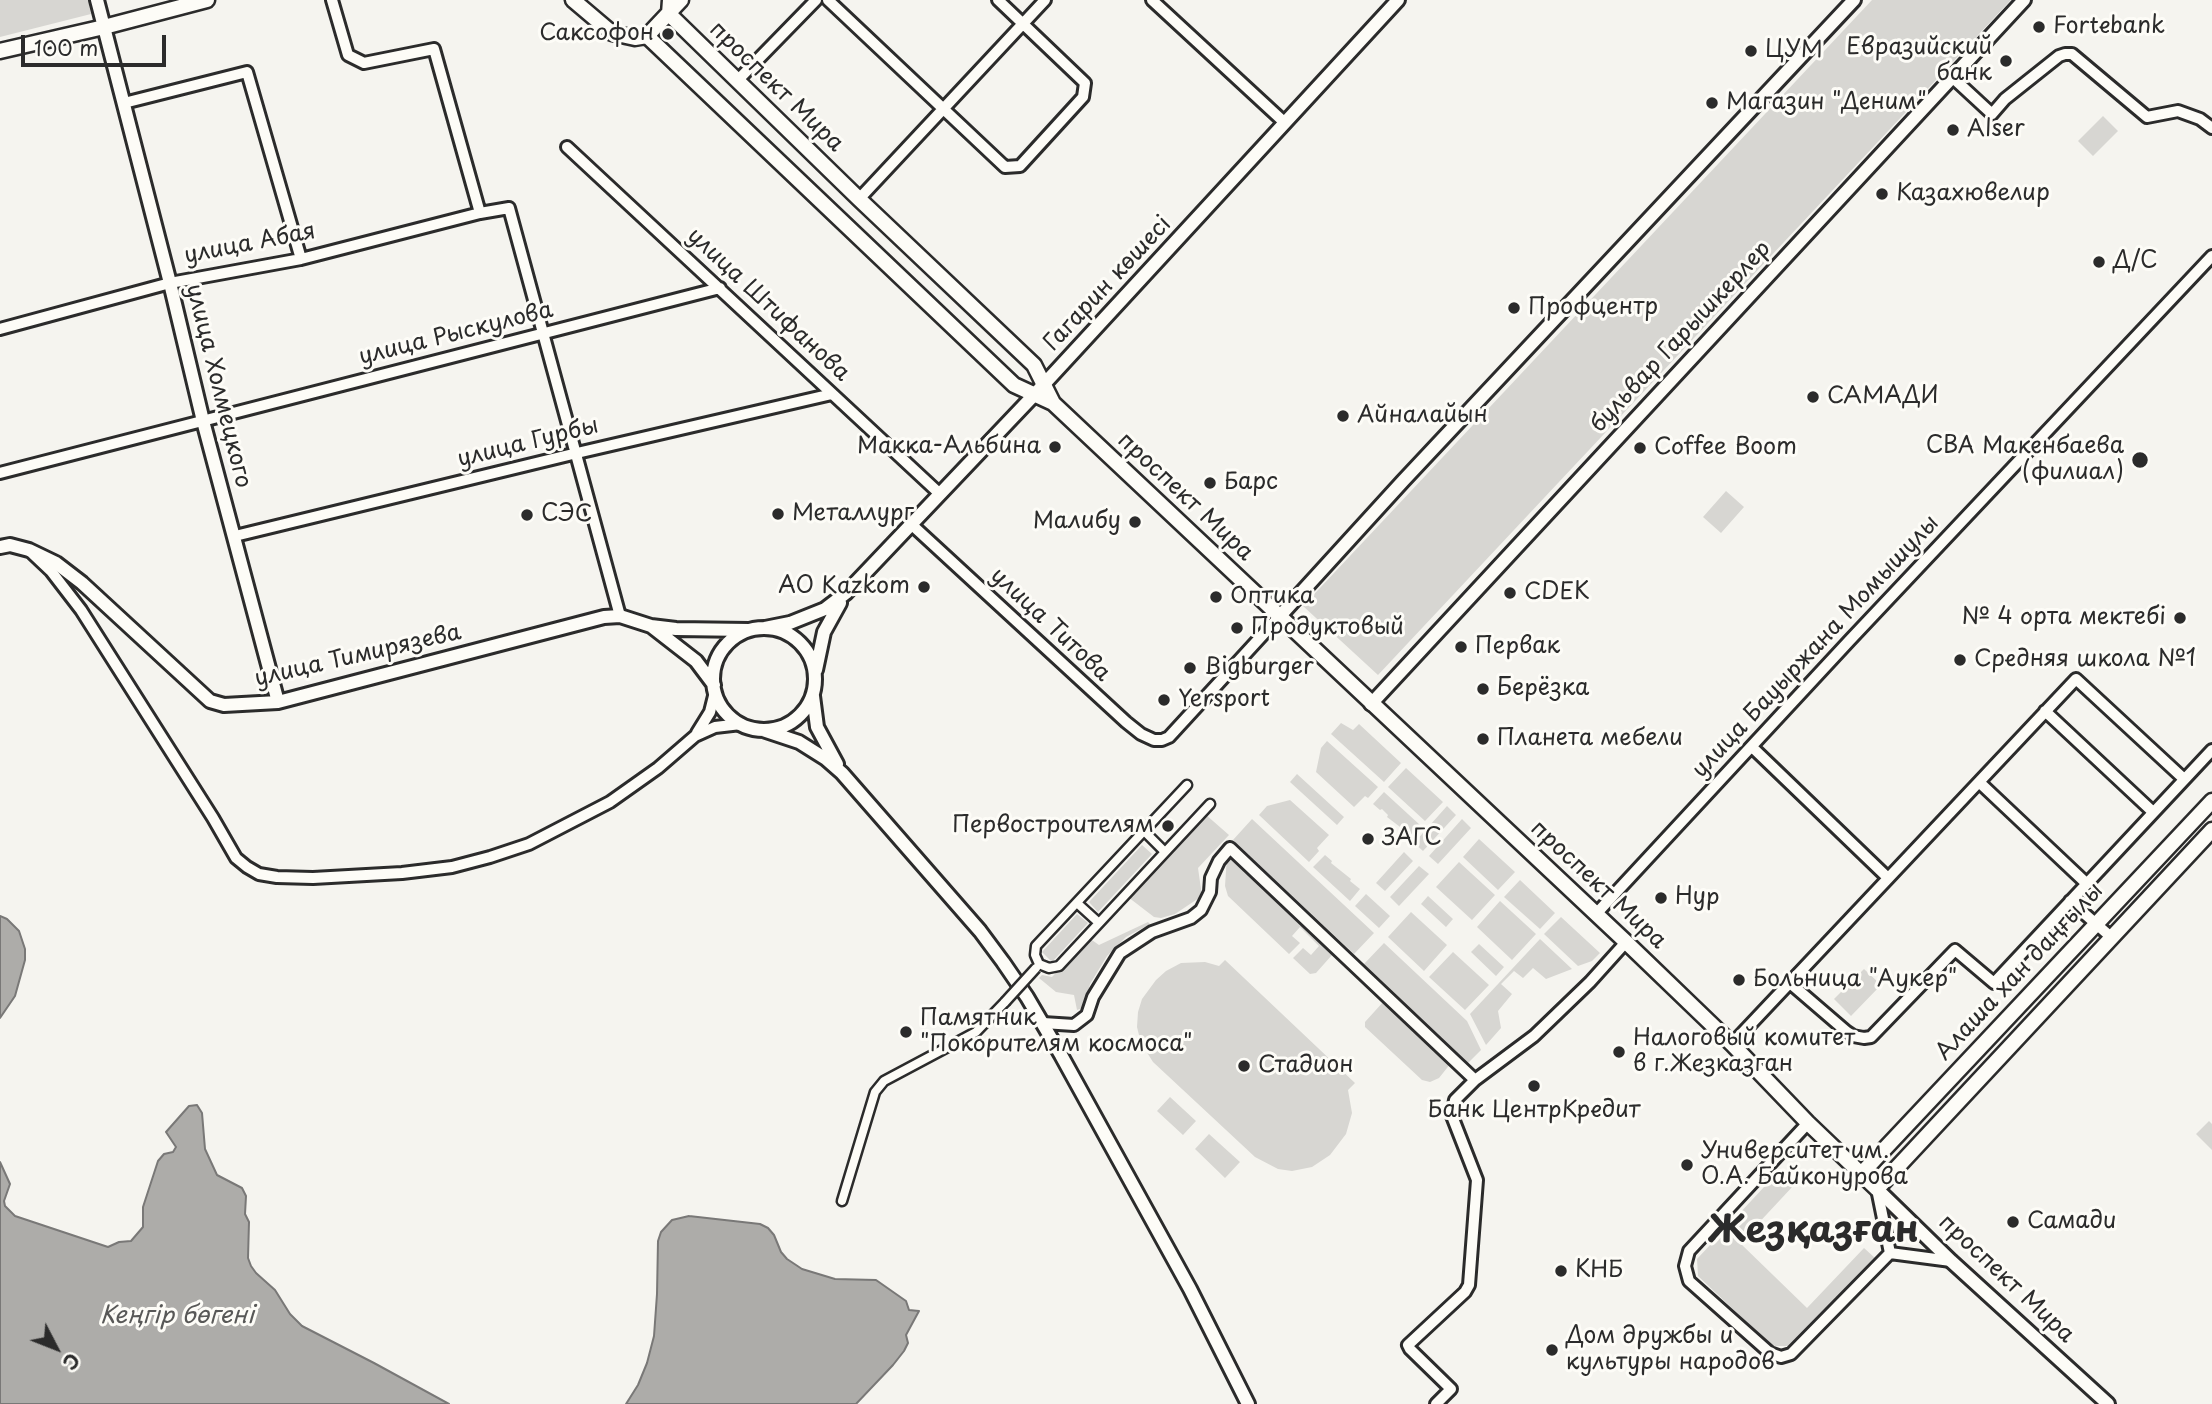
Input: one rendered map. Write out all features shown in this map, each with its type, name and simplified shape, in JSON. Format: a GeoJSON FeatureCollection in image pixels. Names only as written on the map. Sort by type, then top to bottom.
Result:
{"type":"FeatureCollection","features":[{"type":"Feature","properties":{"kind":"main road"},"geometry":{"type":"LineString","coordinates":[[0,51],[207,0]]}},
{"type":"Feature","properties":{"kind":"main road"},"geometry":{"type":"LineString","coordinates":[[573,0],[612,33],[635,38],[648,36],[669,7],[681,0]]}},
{"type":"Feature","properties":{"kind":"main road","name":"проспект Мира"},"geometry":{"type":"LineString","coordinates":[[669,7],[737,81],[1034,365],[1039,390]]}},
{"type":"Feature","properties":{"kind":"main road","name":"проспект Мира"},"geometry":{"type":"LineString","coordinates":[[648,36],[1014,385],[1039,390],[1053,403],[1597,914],[1877,1189]]}},
{"type":"Feature","properties":{"kind":"main road","name":"Алаша хан даңғылы"},"geometry":{"type":"LineString","coordinates":[[1861,1174],[2212,801]]}},
{"type":"Feature","properties":{"kind":"main road","name":"Алаша хан даңғылы"},"geometry":{"type":"LineString","coordinates":[[1877,1189],[2212,830]]}},
{"type":"Feature","properties":{"kind":"street","name":"улица Холмецкого"},"geometry":{"type":"LineString","coordinates":[[97,0],[203,421],[278,702]]}},
{"type":"Feature","properties":{"kind":"street"},"geometry":{"type":"LineString","coordinates":[[332,0],[348,55],[364,63],[434,49],[480,213]]}},
{"type":"Feature","properties":{"kind":"street"},"geometry":{"type":"LineString","coordinates":[[737,81],[816,0]]}},
{"type":"Feature","properties":{"kind":"street"},"geometry":{"type":"LineString","coordinates":[[828,0],[1005,167],[1020,166],[1083,97],[1085,83],[998,0]]}},
{"type":"Feature","properties":{"kind":"street"},"geometry":{"type":"LineString","coordinates":[[859,199],[1045,0]]}},
{"type":"Feature","properties":{"kind":"street"},"geometry":{"type":"LineString","coordinates":[[1152,0],[1284,122]]}},
{"type":"Feature","properties":{"kind":"street","name":"Гагарин көшесі"},"geometry":{"type":"LineString","coordinates":[[846,593],[1039,390],[1398,0]]}},
{"type":"Feature","properties":{"kind":"street"},"geometry":{"type":"LineString","coordinates":[[1279,617],[1412,471],[1854,0]]}},
{"type":"Feature","properties":{"kind":"street","name":"бульвар Гарышкерлер"},"geometry":{"type":"LineString","coordinates":[[1371,704],[2024,0]]}},
{"type":"Feature","properties":{"kind":"street"},"geometry":{"type":"LineString","coordinates":[[1952,77],[1992,114],[2005,99],[2059,56],[2072,54],[2147,117],[2178,111],[2200,119],[2212,128]]}},
{"type":"Feature","properties":{"kind":"street"},"geometry":{"type":"LineString","coordinates":[[124,103],[247,72],[300,259]]}},
{"type":"Feature","properties":{"kind":"street","name":"улица Штифанова"},"geometry":{"type":"LineString","coordinates":[[567,147],[940,495]]}},
{"type":"Feature","properties":{"kind":"street","name":"улица Абая"},"geometry":{"type":"LineString","coordinates":[[0,329],[170,283],[300,259],[509,208],[545,333]]}},
{"type":"Feature","properties":{"kind":"street","name":"улица Бауыржана Момышулы"},"geometry":{"type":"LineString","coordinates":[[1597,914],[2212,256]]}},
{"type":"Feature","properties":{"kind":"street","name":"улица Рыскулова"},"geometry":{"type":"LineString","coordinates":[[0,474],[720,288]]}},
{"type":"Feature","properties":{"kind":"street"},"geometry":{"type":"LineString","coordinates":[[545,333],[620,616]]}},
{"type":"Feature","properties":{"kind":"street","name":"улица Гурбы"},"geometry":{"type":"LineString","coordinates":[[235,536],[832,394]]}},
{"type":"Feature","properties":{"kind":"street","name":"улица Титова"},"geometry":{"type":"LineString","coordinates":[[911,524],[1126,723],[1154,740],[1169,737],[1279,617]]}},
{"type":"Feature","properties":{"kind":"street","name":"улица Тимирязева"},"geometry":{"type":"LineString","coordinates":[[0,547],[10,545],[29,550],[56,563],[82,583],[210,701],[224,705],[278,702],[604,617],[620,616],[651,625]]}},
{"type":"Feature","properties":{"kind":"street"},"geometry":{"type":"LineString","coordinates":[[29,550],[51,571],[81,610],[236,858],[259,874],[313,878],[402,873],[453,867],[490,857],[529,844],[610,802],[658,768],[695,736],[715,727],[741,724],[763,730],[806,746],[826,758],[980,931],[1027,997],[1190,1289],[1248,1404]]}},
{"type":"Feature","properties":{"kind":"street"},"geometry":{"type":"LineString","coordinates":[[651,625],[701,630],[765,628],[825,609],[846,593]]}},
{"type":"Feature","properties":{"kind":"street"},"geometry":{"type":"LineString","coordinates":[[842,773],[817,727],[813,694],[824,632],[846,593]]}},
{"type":"Feature","properties":{"kind":"street"},"geometry":{"type":"LineString","coordinates":[[651,625],[696,661],[714,688],[723,709],[741,724]]}},
{"type":"Feature","properties":{"kind":"street"},"geometry":{"type":"LineString","coordinates":[[765,628],[776,629],[796,639],[809,655],[815,675]]}},
{"type":"Feature","properties":{"kind":"street"},"geometry":{"type":"LineString","coordinates":[[695,736],[709,712],[714,688],[714,669],[721,652],[733,639],[749,630]]}},
{"type":"Feature","properties":{"kind":"street"},"geometry":{"type":"LineString","coordinates":[[1732,1044],[2076,679],[2184,779]]}},
{"type":"Feature","properties":{"kind":"street"},"geometry":{"type":"LineString","coordinates":[[763,730],[794,720],[813,694]]}},
{"type":"Feature","properties":{"kind":"street"},"geometry":{"type":"LineString","coordinates":[[2045,711],[2153,812]]}},
{"type":"Feature","properties":{"kind":"street"},"geometry":{"type":"LineString","coordinates":[[1752,747],[1888,878]]}},
{"type":"Feature","properties":{"kind":"street"},"geometry":{"type":"LineString","coordinates":[[1790,983],[1847,1032],[1858,1037],[1871,1037],[1955,950],[1994,983],[2212,750]]}},
{"type":"Feature","properties":{"kind":"street"},"geometry":{"type":"LineString","coordinates":[[1979,782],[2086,883]]}},
{"type":"Feature","properties":{"kind":"street"},"geometry":{"type":"LineString","coordinates":[[1038,966],[1036,946],[1187,785]]}},
{"type":"Feature","properties":{"kind":"street"},"geometry":{"type":"LineString","coordinates":[[1038,966],[1059,966],[1210,804]]}},
{"type":"Feature","properties":{"kind":"street"},"geometry":{"type":"LineString","coordinates":[[1144,831],[1165,852]]}},
{"type":"Feature","properties":{"kind":"street"},"geometry":{"type":"LineString","coordinates":[[1043,1023],[1074,1025],[1087,1015],[1093,997],[1120,953],[1152,932],[1191,918],[1201,910],[1210,892],[1211,878],[1230,848],[1475,1080]]}},
{"type":"Feature","properties":{"kind":"street"},"geometry":{"type":"LineString","coordinates":[[2070,901],[2111,937]]}},
{"type":"Feature","properties":{"kind":"street"},"geometry":{"type":"LineString","coordinates":[[1077,903],[1099,923]]}},
{"type":"Feature","properties":{"kind":"street"},"geometry":{"type":"LineString","coordinates":[[1436,1404],[1451,1389],[1408,1345],[1465,1292],[1469,1285],[1477,1180],[1452,1116],[1455,1100],[1475,1080],[1534,1036],[1590,982],[1626,942]]}},
{"type":"Feature","properties":{"kind":"street"},"geometry":{"type":"LineString","coordinates":[[842,1201],[875,1092],[884,1081],[976,1032],[1038,966]]}},
{"type":"Feature","properties":{"kind":"street"},"geometry":{"type":"LineString","coordinates":[[1808,1123],[1689,1251],[1685,1266],[1689,1281],[1770,1353],[1781,1357],[1791,1354],[1891,1252]]}},
{"type":"Feature","properties":{"kind":"street"},"geometry":{"type":"LineString","coordinates":[[1877,1189],[1891,1252]]}},
{"type":"Feature","properties":{"kind":"street","name":"проспект Мира"},"geometry":{"type":"LineString","coordinates":[[1877,1189],[1951,1261],[2108,1404]]}},
{"type":"Feature","properties":{"kind":"street"},"geometry":{"type":"LineString","coordinates":[[1891,1252],[1951,1261]]}},
{"type":"Feature","properties":{"kind":"shaded area"},"geometry":{"type":"Polygon","coordinates":[[[0,0],[88,0],[91,14],[0,37],[0,0]]]}},
{"type":"Feature","properties":{"kind":"shaded area"},"geometry":{"type":"Polygon","coordinates":[[[1872,0],[2011,0],[1378,675],[1303,606],[1872,0]]]}},
{"type":"Feature","properties":{"kind":"shaded area"},"geometry":{"type":"Polygon","coordinates":[[[2103,116],[2118,131],[2093,156],[2078,141],[2103,116]]]}},
{"type":"Feature","properties":{"kind":"shaded area"},"geometry":{"type":"Polygon","coordinates":[[[1726,491],[1744,507],[1721,533],[1703,517],[1726,491]]]}},
{"type":"Feature","properties":{"kind":"shaded area"},"geometry":{"type":"Polygon","coordinates":[[[1341,723],[1353,730],[1359,724],[1401,763],[1384,782],[1331,734],[1341,723]]]}},
{"type":"Feature","properties":{"kind":"shaded area"},"geometry":{"type":"Polygon","coordinates":[[[1327,741],[1378,787],[1354,807],[1316,772],[1321,748],[1327,741]]]}},
{"type":"Feature","properties":{"kind":"shaded area"},"geometry":{"type":"Polygon","coordinates":[[[1406,768],[1443,802],[1425,821],[1388,787],[1406,768]]]}},
{"type":"Feature","properties":{"kind":"shaded area"},"geometry":{"type":"Polygon","coordinates":[[[1297,774],[1344,817],[1337,825],[1290,782],[1297,774]]]}},
{"type":"Feature","properties":{"kind":"shaded area"},"geometry":{"type":"Polygon","coordinates":[[[1384,792],[1420,825],[1409,837],[1382,809],[1373,804],[1384,792]]]}},
{"type":"Feature","properties":{"kind":"shaded area"},"geometry":{"type":"Polygon","coordinates":[[[1290,800],[1329,835],[1309,862],[1259,815],[1267,806],[1290,800]]]}},
{"type":"Feature","properties":{"kind":"shaded area"},"geometry":{"type":"Polygon","coordinates":[[[1447,806],[1456,815],[1423,851],[1414,843],[1447,806]]]}},
{"type":"Feature","properties":{"kind":"shaded area"},"geometry":{"type":"Polygon","coordinates":[[[1205,814],[1229,835],[1198,868],[1202,896],[1175,914],[1154,917],[1128,897],[1205,814]]]}},
{"type":"Feature","properties":{"kind":"shaded area"},"geometry":{"type":"Polygon","coordinates":[[[1252,819],[1374,933],[1354,954],[1233,840],[1252,819]]]}},
{"type":"Feature","properties":{"kind":"shaded area"},"geometry":{"type":"Polygon","coordinates":[[[1462,819],[1471,828],[1438,864],[1429,856],[1462,819]]]}},
{"type":"Feature","properties":{"kind":"shaded area"},"geometry":{"type":"Polygon","coordinates":[[[1479,839],[1515,872],[1498,890],[1463,857],[1479,839]]]}},
{"type":"Feature","properties":{"kind":"shaded area"},"geometry":{"type":"Polygon","coordinates":[[[1142,845],[1152,854],[1098,912],[1089,902],[1142,845]]]}},
{"type":"Feature","properties":{"kind":"shaded area"},"geometry":{"type":"Polygon","coordinates":[[[1404,852],[1413,861],[1385,891],[1376,883],[1404,852]]]}},
{"type":"Feature","properties":{"kind":"shaded area"},"geometry":{"type":"Polygon","coordinates":[[[1229,854],[1332,951],[1332,955],[1316,973],[1310,974],[1293,958],[1303,948],[1311,955],[1319,946],[1300,927],[1292,936],[1300,943],[1289,954],[1228,896],[1225,886],[1229,854]]]}},
{"type":"Feature","properties":{"kind":"shaded area"},"geometry":{"type":"Polygon","coordinates":[[[1325,855],[1360,889],[1350,901],[1313,867],[1325,855]]]}},
{"type":"Feature","properties":{"kind":"shaded area"},"geometry":{"type":"Polygon","coordinates":[[[1459,862],[1495,895],[1472,920],[1436,887],[1459,862]]]}},
{"type":"Feature","properties":{"kind":"shaded area"},"geometry":{"type":"Polygon","coordinates":[[[1419,866],[1429,874],[1399,906],[1390,897],[1419,866]]]}},
{"type":"Feature","properties":{"kind":"shaded area"},"geometry":{"type":"Polygon","coordinates":[[[1520,880],[1555,913],[1540,929],[1504,897],[1520,880]]]}},
{"type":"Feature","properties":{"kind":"shaded area"},"geometry":{"type":"Polygon","coordinates":[[[1366,894],[1390,916],[1379,928],[1355,906],[1366,894]]]}},
{"type":"Feature","properties":{"kind":"shaded area"},"geometry":{"type":"Polygon","coordinates":[[[1428,896],[1453,919],[1446,927],[1421,904],[1428,896]]]}},
{"type":"Feature","properties":{"kind":"shaded area"},"geometry":{"type":"Polygon","coordinates":[[[1500,901],[1536,934],[1512,960],[1477,927],[1500,901]]]}},
{"type":"Feature","properties":{"kind":"shaded area"},"geometry":{"type":"Polygon","coordinates":[[[1411,912],[1447,945],[1424,971],[1388,937],[1411,912]]]}},
{"type":"Feature","properties":{"kind":"shaded area"},"geometry":{"type":"Polygon","coordinates":[[[1077,914],[1088,923],[1052,962],[1042,952],[1077,914]]]}},
{"type":"Feature","properties":{"kind":"shaded area"},"geometry":{"type":"Polygon","coordinates":[[[1561,917],[1600,953],[1592,961],[1578,966],[1544,934],[1561,917]]]}},
{"type":"Feature","properties":{"kind":"shaded area"},"geometry":{"type":"Polygon","coordinates":[[[1148,922],[1150,924],[1126,937],[1107,956],[1090,984],[1085,1005],[1080,1009],[1077,1010],[1074,995],[1056,992],[1039,978],[1042,975],[1052,977],[1089,938],[1099,945],[1148,922]]]}},
{"type":"Feature","properties":{"kind":"shaded area"},"geometry":{"type":"Polygon","coordinates":[[[1540,939],[1572,969],[1546,979],[1533,968],[1523,978],[1514,971],[1501,984],[1512,994],[1498,1011],[1501,1028],[1486,1045],[1470,1014],[1540,939]]]}},
{"type":"Feature","properties":{"kind":"shaded area"},"geometry":{"type":"Polygon","coordinates":[[[1384,943],[1467,1021],[1481,1050],[1468,1063],[1463,1064],[1364,968],[1399,997],[1364,964],[1384,943]]]}},
{"type":"Feature","properties":{"kind":"shaded area"},"geometry":{"type":"Polygon","coordinates":[[[1479,944],[1504,967],[1496,976],[1471,952],[1479,944]]]}},
{"type":"Feature","properties":{"kind":"shaded area"},"geometry":{"type":"Polygon","coordinates":[[[1453,952],[1489,985],[1465,1010],[1429,977],[1453,952]]]}},
{"type":"Feature","properties":{"kind":"shaded area"},"geometry":{"type":"Polygon","coordinates":[[[1225,960],[1355,1083],[1348,1090],[1352,1113],[1346,1134],[1330,1155],[1312,1167],[1292,1171],[1278,1169],[1255,1157],[1153,1062],[1141,1043],[1137,1027],[1138,1012],[1142,999],[1156,980],[1181,963],[1205,962],[1219,966],[1225,960]]]}},
{"type":"Feature","properties":{"kind":"shaded area"},"geometry":{"type":"Polygon","coordinates":[[[1864,969],[1881,985],[1851,1016],[1834,999],[1864,969]]]}},
{"type":"Feature","properties":{"kind":"shaded area"},"geometry":{"type":"Polygon","coordinates":[[[1384,1001],[1451,1063],[1439,1078],[1430,1082],[1422,1080],[1365,1027],[1365,1022],[1384,1001]]]}},
{"type":"Feature","properties":{"kind":"shaded area"},"geometry":{"type":"Polygon","coordinates":[[[1170,1097],[1196,1121],[1183,1135],[1157,1111],[1170,1097]]]}},
{"type":"Feature","properties":{"kind":"shaded area"},"geometry":{"type":"Polygon","coordinates":[[[2209,1121],[2212,1124],[2212,1150],[2196,1134],[2209,1121]]]}},
{"type":"Feature","properties":{"kind":"shaded area"},"geometry":{"type":"Polygon","coordinates":[[[1209,1134],[1240,1162],[1225,1178],[1195,1149],[1209,1134]]]}},
{"type":"Feature","properties":{"kind":"shaded area"},"geometry":{"type":"Polygon","coordinates":[[[1778,1172],[1794,1185],[1740,1243],[1807,1308],[1864,1248],[1875,1258],[1791,1346],[1772,1346],[1698,1276],[1697,1259],[1778,1172]]]}},
{"type":"Feature","properties":{"kind":"water"},"geometry":{"type":"Polygon","coordinates":[[[0,916],[19,931],[25,949],[25,960],[15,996],[0,1018],[0,916]]]}},
{"type":"Feature","properties":{"kind":"water","name":"Кеңгір бөгені"},"geometry":{"type":"Polygon","coordinates":[[[197,1105],[202,1113],[205,1149],[217,1175],[242,1188],[246,1196],[245,1214],[249,1222],[248,1258],[251,1266],[275,1290],[290,1314],[302,1326],[449,1404],[0,1404],[0,1162],[10,1184],[5,1206],[15,1216],[108,1247],[131,1241],[143,1227],[143,1207],[158,1161],[164,1154],[173,1152],[176,1147],[166,1132],[189,1106],[197,1105]]]}},
{"type":"Feature","properties":{"kind":"water"},"geometry":{"type":"Polygon","coordinates":[[[689,1216],[760,1224],[774,1235],[787,1259],[802,1269],[835,1279],[876,1280],[906,1301],[909,1310],[919,1311],[906,1335],[908,1343],[904,1351],[856,1404],[626,1404],[638,1385],[654,1336],[658,1241],[661,1232],[672,1220],[689,1216]]]}},
{"type":"Feature","properties":{"kind":"place","name":"Fortebank"},"geometry":{"type":"Point","coordinates":[2039,27]}},
{"type":"Feature","properties":{"kind":"place","name":"Саксофон"},"geometry":{"type":"Point","coordinates":[668,34]}},
{"type":"Feature","properties":{"kind":"place","name":"ЦУМ"},"geometry":{"type":"Point","coordinates":[1751,51]}},
{"type":"Feature","properties":{"kind":"place","name":"Евразийский банк"},"geometry":{"type":"Point","coordinates":[2006,61]}},
{"type":"Feature","properties":{"kind":"place","name":"Магазин \"Деним\""},"geometry":{"type":"Point","coordinates":[1712,103]}},
{"type":"Feature","properties":{"kind":"place","name":"Alser"},"geometry":{"type":"Point","coordinates":[1953,130]}},
{"type":"Feature","properties":{"kind":"place","name":"Казахювелир"},"geometry":{"type":"Point","coordinates":[1882,194]}},
{"type":"Feature","properties":{"kind":"place","name":"Д/С"},"geometry":{"type":"Point","coordinates":[2099,262]}},
{"type":"Feature","properties":{"kind":"place","name":"Профцентр"},"geometry":{"type":"Point","coordinates":[1514,308]}},
{"type":"Feature","properties":{"kind":"place","name":"САМАДИ"},"geometry":{"type":"Point","coordinates":[1813,397]}},
{"type":"Feature","properties":{"kind":"place","name":"Айналайын"},"geometry":{"type":"Point","coordinates":[1343,416]}},
{"type":"Feature","properties":{"kind":"place","name":"Макка-Альбина"},"geometry":{"type":"Point","coordinates":[1055,447]}},
{"type":"Feature","properties":{"kind":"place","name":"Coffee Boom"},"geometry":{"type":"Point","coordinates":[1640,448]}},
{"type":"Feature","properties":{"kind":"place","name":"СВА Макенбаева (филиал)"},"geometry":{"type":"Point","coordinates":[2140,460]}},
{"type":"Feature","properties":{"kind":"place","name":"Барс"},"geometry":{"type":"Point","coordinates":[1210,483]}},
{"type":"Feature","properties":{"kind":"place","name":"Металлург"},"geometry":{"type":"Point","coordinates":[778,514]}},
{"type":"Feature","properties":{"kind":"place","name":"СЭС"},"geometry":{"type":"Point","coordinates":[527,515]}},
{"type":"Feature","properties":{"kind":"place","name":"Малибу"},"geometry":{"type":"Point","coordinates":[1135,522]}},
{"type":"Feature","properties":{"kind":"place","name":"AO Kazkom"},"geometry":{"type":"Point","coordinates":[924,587]}},
{"type":"Feature","properties":{"kind":"place","name":"CDEK"},"geometry":{"type":"Point","coordinates":[1510,593]}},
{"type":"Feature","properties":{"kind":"place","name":"Оптика"},"geometry":{"type":"Point","coordinates":[1216,597]}},
{"type":"Feature","properties":{"kind":"place","name":"№ 4 орта мектебі"},"geometry":{"type":"Point","coordinates":[2180,618]}},
{"type":"Feature","properties":{"kind":"place","name":"Продуктовый"},"geometry":{"type":"Point","coordinates":[1237,628]}},
{"type":"Feature","properties":{"kind":"place","name":"Первак"},"geometry":{"type":"Point","coordinates":[1461,647]}},
{"type":"Feature","properties":{"kind":"place","name":"Средняя школа №1"},"geometry":{"type":"Point","coordinates":[1960,660]}},
{"type":"Feature","properties":{"kind":"place","name":"Bigburger"},"geometry":{"type":"Point","coordinates":[1190,668]}},
{"type":"Feature","properties":{"kind":"place","name":"Берёзка"},"geometry":{"type":"Point","coordinates":[1483,689]}},
{"type":"Feature","properties":{"kind":"place","name":"Yersport"},"geometry":{"type":"Point","coordinates":[1164,700]}},
{"type":"Feature","properties":{"kind":"place","name":"Планета мебели"},"geometry":{"type":"Point","coordinates":[1483,739]}},
{"type":"Feature","properties":{"kind":"place","name":"Первостроителям"},"geometry":{"type":"Point","coordinates":[1168,826]}},
{"type":"Feature","properties":{"kind":"place","name":"ЗАГС"},"geometry":{"type":"Point","coordinates":[1368,839]}},
{"type":"Feature","properties":{"kind":"place","name":"Нур"},"geometry":{"type":"Point","coordinates":[1661,898]}},
{"type":"Feature","properties":{"kind":"place","name":"Больница \"Аукер\""},"geometry":{"type":"Point","coordinates":[1739,980]}},
{"type":"Feature","properties":{"kind":"place","name":"Памятник \"Покорителям космоса\""},"geometry":{"type":"Point","coordinates":[906,1032]}},
{"type":"Feature","properties":{"kind":"place","name":"Налоговый комитет в г.Жезказган"},"geometry":{"type":"Point","coordinates":[1619,1052]}},
{"type":"Feature","properties":{"kind":"place","name":"Стадион"},"geometry":{"type":"Point","coordinates":[1244,1066]}},
{"type":"Feature","properties":{"kind":"place","name":"Банк ЦентрКредит"},"geometry":{"type":"Point","coordinates":[1534,1086]}},
{"type":"Feature","properties":{"kind":"place","name":"Университет им. О.А. Байконурова"},"geometry":{"type":"Point","coordinates":[1687,1165]}},
{"type":"Feature","properties":{"kind":"place","name":"Самади"},"geometry":{"type":"Point","coordinates":[2013,1222]}},
{"type":"Feature","properties":{"kind":"place","name":"КНБ"},"geometry":{"type":"Point","coordinates":[1561,1271]}},
{"type":"Feature","properties":{"kind":"place","name":"Дом дружбы и культуры народов"},"geometry":{"type":"Point","coordinates":[1552,1350]}},
{"type":"Feature","properties":{"kind":"district","name":"Жезқазған"},"geometry":{"type":"Point","coordinates":[1813,1232]}}]}
